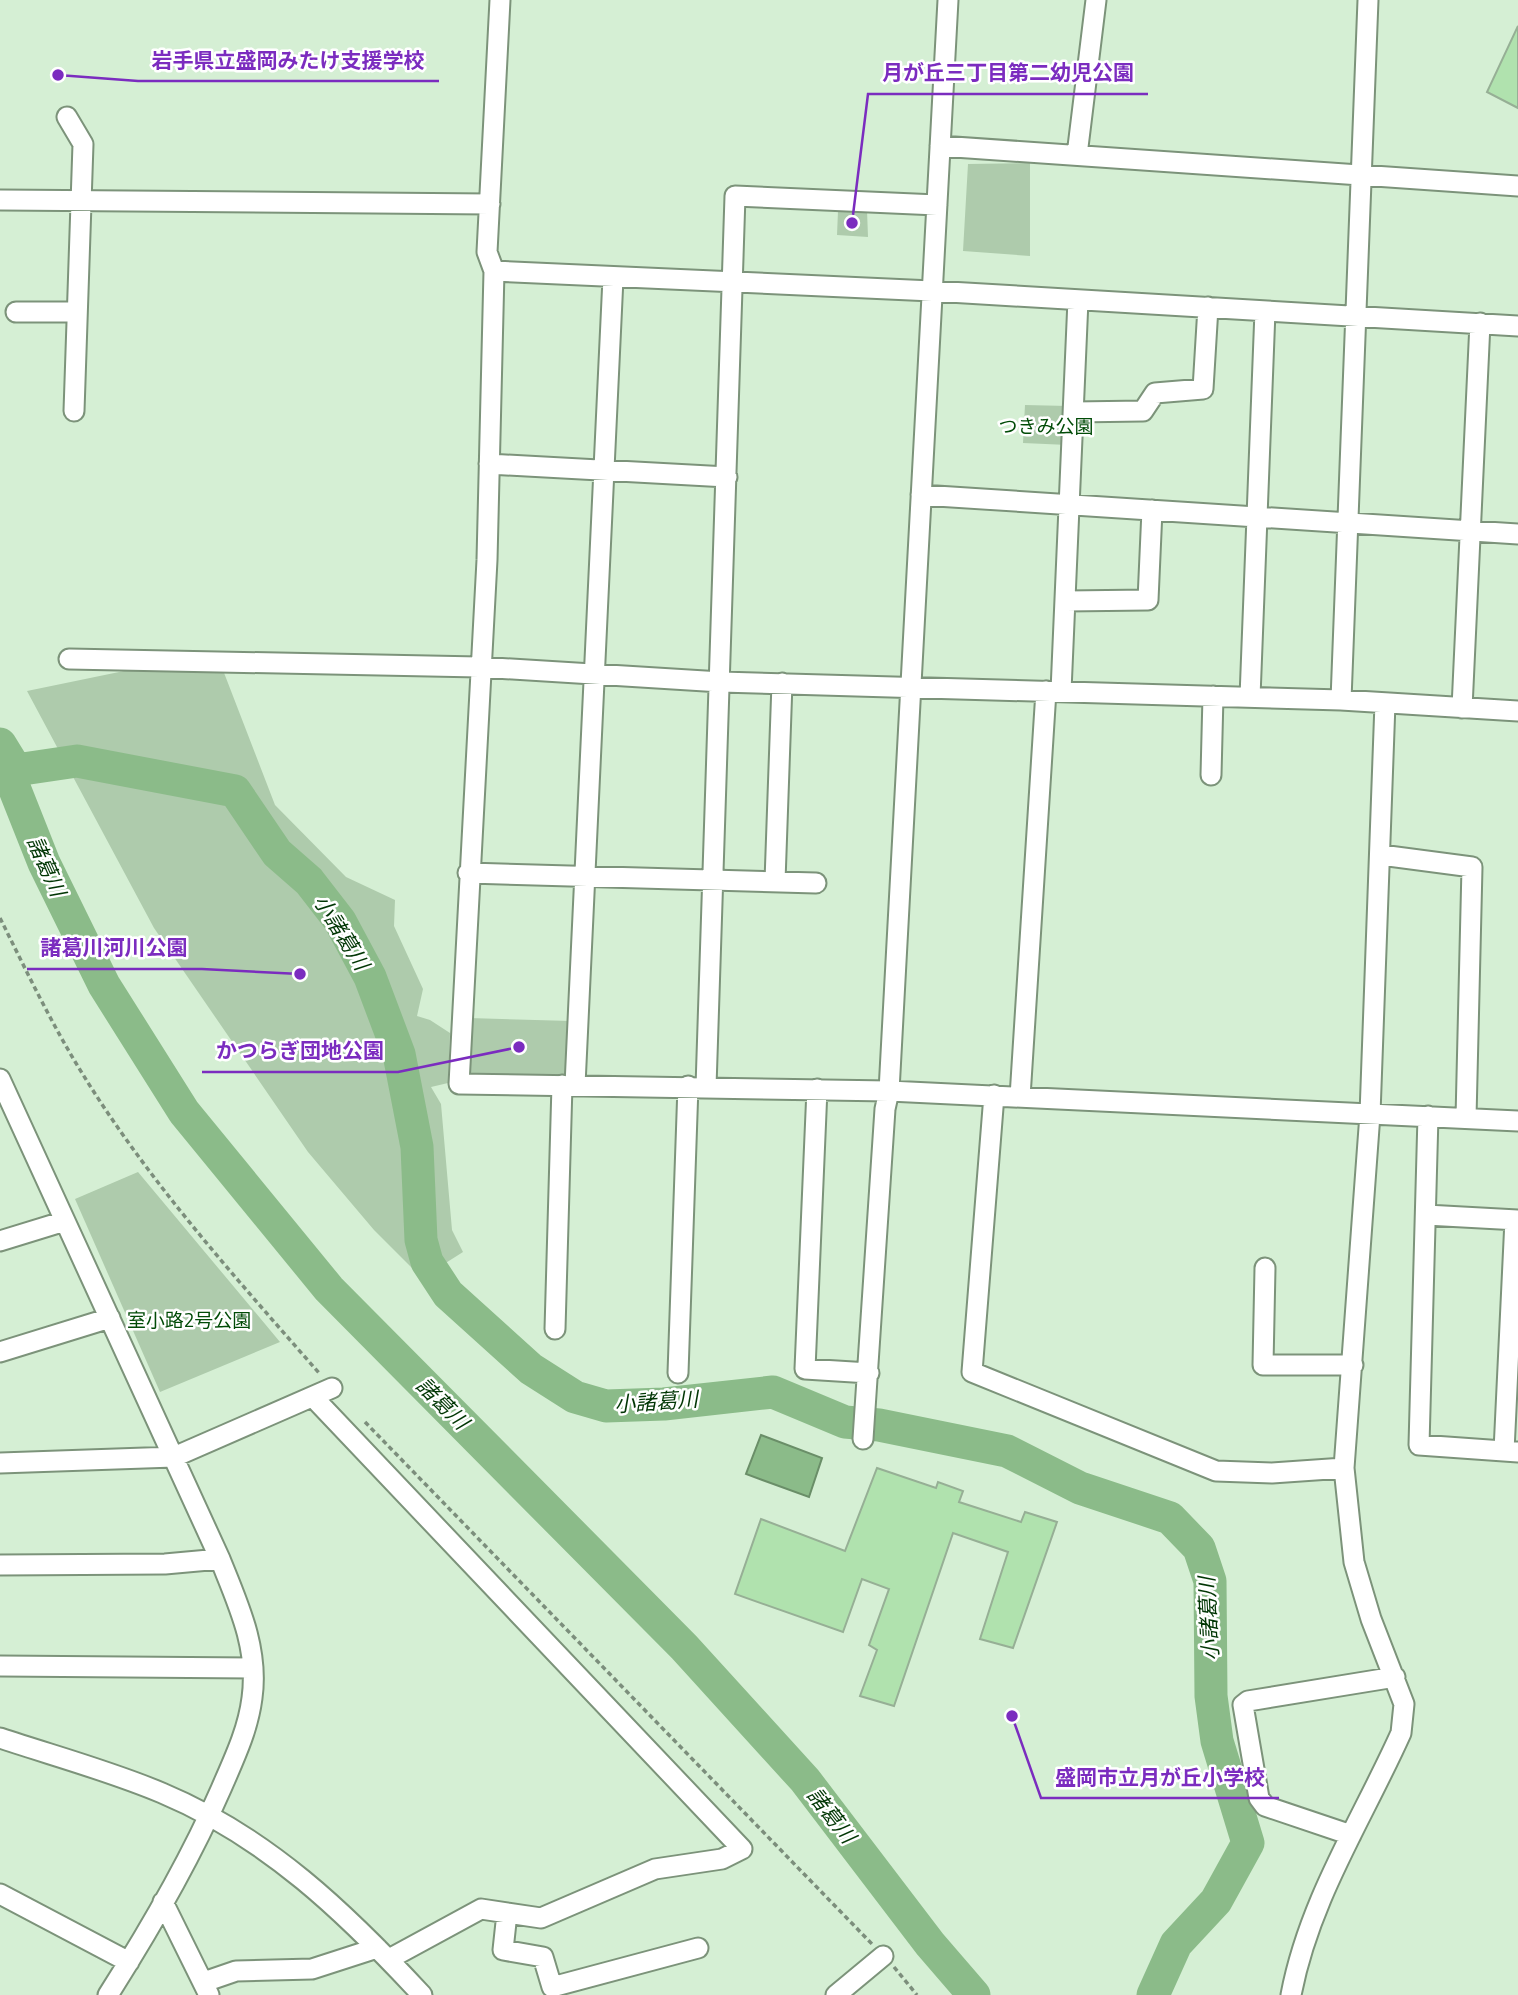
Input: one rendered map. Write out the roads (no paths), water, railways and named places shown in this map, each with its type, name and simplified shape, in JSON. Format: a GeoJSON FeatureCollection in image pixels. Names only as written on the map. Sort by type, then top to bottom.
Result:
{"type":"FeatureCollection","features":[{"type":"Feature","properties":{"kind":"street"},"geometry":{"type":"LineString","coordinates":[[500,0],[487,253],[494,271],[486,560],[478,667],[459,1084],[890,1091],[1518,1121]]}},
{"type":"Feature","properties":{"kind":"street"},"geometry":{"type":"LineString","coordinates":[[863,1439],[885,1109],[890,1091],[948,0]]}},
{"type":"Feature","properties":{"kind":"street"},"geometry":{"type":"LineString","coordinates":[[1077,155],[1096,0]]}},
{"type":"Feature","properties":{"kind":"street"},"geometry":{"type":"LineString","coordinates":[[1341,700],[1368,0]]}},
{"type":"Feature","properties":{"kind":"street"},"geometry":{"type":"LineString","coordinates":[[67,117],[83,144],[74,411]]}},
{"type":"Feature","properties":{"kind":"street"},"geometry":{"type":"LineString","coordinates":[[940,146],[1518,186]]}},
{"type":"Feature","properties":{"kind":"street"},"geometry":{"type":"LineString","coordinates":[[678,1373],[713,879],[735,196],[937,205]]}},
{"type":"Feature","properties":{"kind":"street"},"geometry":{"type":"LineString","coordinates":[[0,200],[490,204]]}},
{"type":"Feature","properties":{"kind":"street"},"geometry":{"type":"LineString","coordinates":[[494,271],[932,291],[1518,326]]}},
{"type":"Feature","properties":{"kind":"street"},"geometry":{"type":"LineString","coordinates":[[555,1329],[569,1085],[586,876],[613,278]]}},
{"type":"Feature","properties":{"kind":"street"},"geometry":{"type":"LineString","coordinates":[[1020,1097],[1054,691],[1066,601],[1078,300]]}},
{"type":"Feature","properties":{"kind":"street"},"geometry":{"type":"LineString","coordinates":[[1074,412],[1143,411],[1156,393],[1203,389],[1208,307]]}},
{"type":"Feature","properties":{"kind":"street"},"geometry":{"type":"LineString","coordinates":[[1250,697],[1265,311]]}},
{"type":"Feature","properties":{"kind":"street"},"geometry":{"type":"LineString","coordinates":[[16,312],[76,312]]}},
{"type":"Feature","properties":{"kind":"street"},"geometry":{"type":"LineString","coordinates":[[1462,708],[1480,323]]}},
{"type":"Feature","properties":{"kind":"street"},"geometry":{"type":"LineString","coordinates":[[489,464],[727,477]]}},
{"type":"Feature","properties":{"kind":"street"},"geometry":{"type":"LineString","coordinates":[[921,495],[1518,534]]}},
{"type":"Feature","properties":{"kind":"street"},"geometry":{"type":"LineString","coordinates":[[1066,601],[1148,600],[1152,510]]}},
{"type":"Feature","properties":{"kind":"street"},"geometry":{"type":"LineString","coordinates":[[69,659],[478,667],[721,682],[1341,700],[1518,711]]}},
{"type":"Feature","properties":{"kind":"street"},"geometry":{"type":"LineString","coordinates":[[775,881],[782,683]]}},
{"type":"Feature","properties":{"kind":"street"},"geometry":{"type":"LineString","coordinates":[[1211,775],[1213,696]]}},
{"type":"Feature","properties":{"kind":"street"},"geometry":{"type":"LineString","coordinates":[[1291,1995],[1298,1957],[1318,1903],[1401,1733],[1404,1704],[1371,1619],[1354,1562],[1344,1468],[1370,1114],[1385,703]]}},
{"type":"Feature","properties":{"kind":"street"},"geometry":{"type":"LineString","coordinates":[[1381,855],[1472,867],[1466,1118]]}},
{"type":"Feature","properties":{"kind":"street"},"geometry":{"type":"LineString","coordinates":[[468,873],[816,883]]}},
{"type":"Feature","properties":{"kind":"street"},"geometry":{"type":"LineString","coordinates":[[0,1079],[220,1559],[248,1630],[253,1668],[253,1697],[243,1740],[209,1816],[163,1902],[108,1995]]}},
{"type":"Feature","properties":{"kind":"street"},"geometry":{"type":"LineString","coordinates":[[817,1089],[805,1369],[869,1373]]}},
{"type":"Feature","properties":{"kind":"street"},"geometry":{"type":"LineString","coordinates":[[994,1096],[972,1373],[1216,1471],[1272,1473],[1344,1468]]}},
{"type":"Feature","properties":{"kind":"street"},"geometry":{"type":"LineString","coordinates":[[1426,1215],[1516,1220],[1511,1451],[1419,1446],[1426,1215],[1429,1116]]}},
{"type":"Feature","properties":{"kind":"street"},"geometry":{"type":"LineString","coordinates":[[0,1241],[65,1221]]}},
{"type":"Feature","properties":{"kind":"street"},"geometry":{"type":"LineString","coordinates":[[1265,1268],[1263,1365],[1353,1365]]}},
{"type":"Feature","properties":{"kind":"street"},"geometry":{"type":"LineString","coordinates":[[0,1352],[110,1318]]}},
{"type":"Feature","properties":{"kind":"street"},"geometry":{"type":"LineString","coordinates":[[0,1463],[174,1457],[332,1388]]}},
{"type":"Feature","properties":{"kind":"street"},"geometry":{"type":"LineString","coordinates":[[163,1902],[206,1988],[236,1971],[312,1969],[383,1953],[481,1909],[541,1918],[655,1869],[722,1859],[742,1849],[313,1397]]}},
{"type":"Feature","properties":{"kind":"street"},"geometry":{"type":"LineString","coordinates":[[0,1565],[165,1564],[220,1559]]}},
{"type":"Feature","properties":{"kind":"street"},"geometry":{"type":"LineString","coordinates":[[0,1666],[253,1668]]}},
{"type":"Feature","properties":{"kind":"street"},"geometry":{"type":"LineString","coordinates":[[1351,1835],[1265,1806],[1259,1798],[1243,1706],[1248,1702],[1395,1677]]}},
{"type":"Feature","properties":{"kind":"street"},"geometry":{"type":"LineString","coordinates":[[0,1738],[121,1776],[209,1816],[306,1879],[383,1953],[422,1995]]}},
{"type":"Feature","properties":{"kind":"street"},"geometry":{"type":"LineString","coordinates":[[0,1894],[129,1962]]}},
{"type":"Feature","properties":{"kind":"street"},"geometry":{"type":"LineString","coordinates":[[507,1913],[503,1950],[543,1957],[552,1987],[698,1948]]}},
{"type":"Feature","properties":{"kind":"street"},"geometry":{"type":"LineString","coordinates":[[836,1995],[883,1956]]}},
{"type":"Feature","properties":{"kind":"waterway","name":"小諸葛川"},"geometry":{"type":"LineString","coordinates":[[0,744],[16,770],[77,761],[235,791],[277,853],[309,881],[340,921],[370,977],[399,1054],[417,1147],[421,1240],[427,1262],[448,1294],[531,1369],[575,1397],[606,1406],[664,1404],[773,1392],[845,1422],[879,1425],[1007,1451],[1080,1488],[1170,1518],[1199,1548],[1210,1581],[1211,1696],[1217,1741],[1248,1843],[1216,1901],[1176,1944],[1153,1995]]}},
{"type":"Feature","properties":{"kind":"waterway","name":"諸葛川"},"geometry":{"type":"LineString","coordinates":[[0,752],[44,863],[104,985],[184,1112],[329,1289],[684,1647],[805,1780],[930,1944],[974,1995]]}},
{"type":"Feature","properties":{"kind":"place","name":"岩手県立盛岡みたけ支援学校"},"geometry":{"type":"Point","coordinates":[58,75]}},
{"type":"Feature","properties":{"kind":"place","name":"月が丘三丁目第二幼児公園"},"geometry":{"type":"Point","coordinates":[852,223]}},
{"type":"Feature","properties":{"kind":"place","name":"諸葛川河川公園"},"geometry":{"type":"Point","coordinates":[300,974]}},
{"type":"Feature","properties":{"kind":"place","name":"かつらぎ団地公園"},"geometry":{"type":"Point","coordinates":[519,1047]}},
{"type":"Feature","properties":{"kind":"place","name":"盛岡市立月が丘小学校"},"geometry":{"type":"Point","coordinates":[1012,1716]}},
{"type":"Feature","properties":{"kind":"park label","name":"つきみ公園"},"geometry":{"type":"Point","coordinates":[1046,425]}},
{"type":"Feature","properties":{"kind":"park label","name":"室小路2号公園"},"geometry":{"type":"Point","coordinates":[189,1319]}}]}
